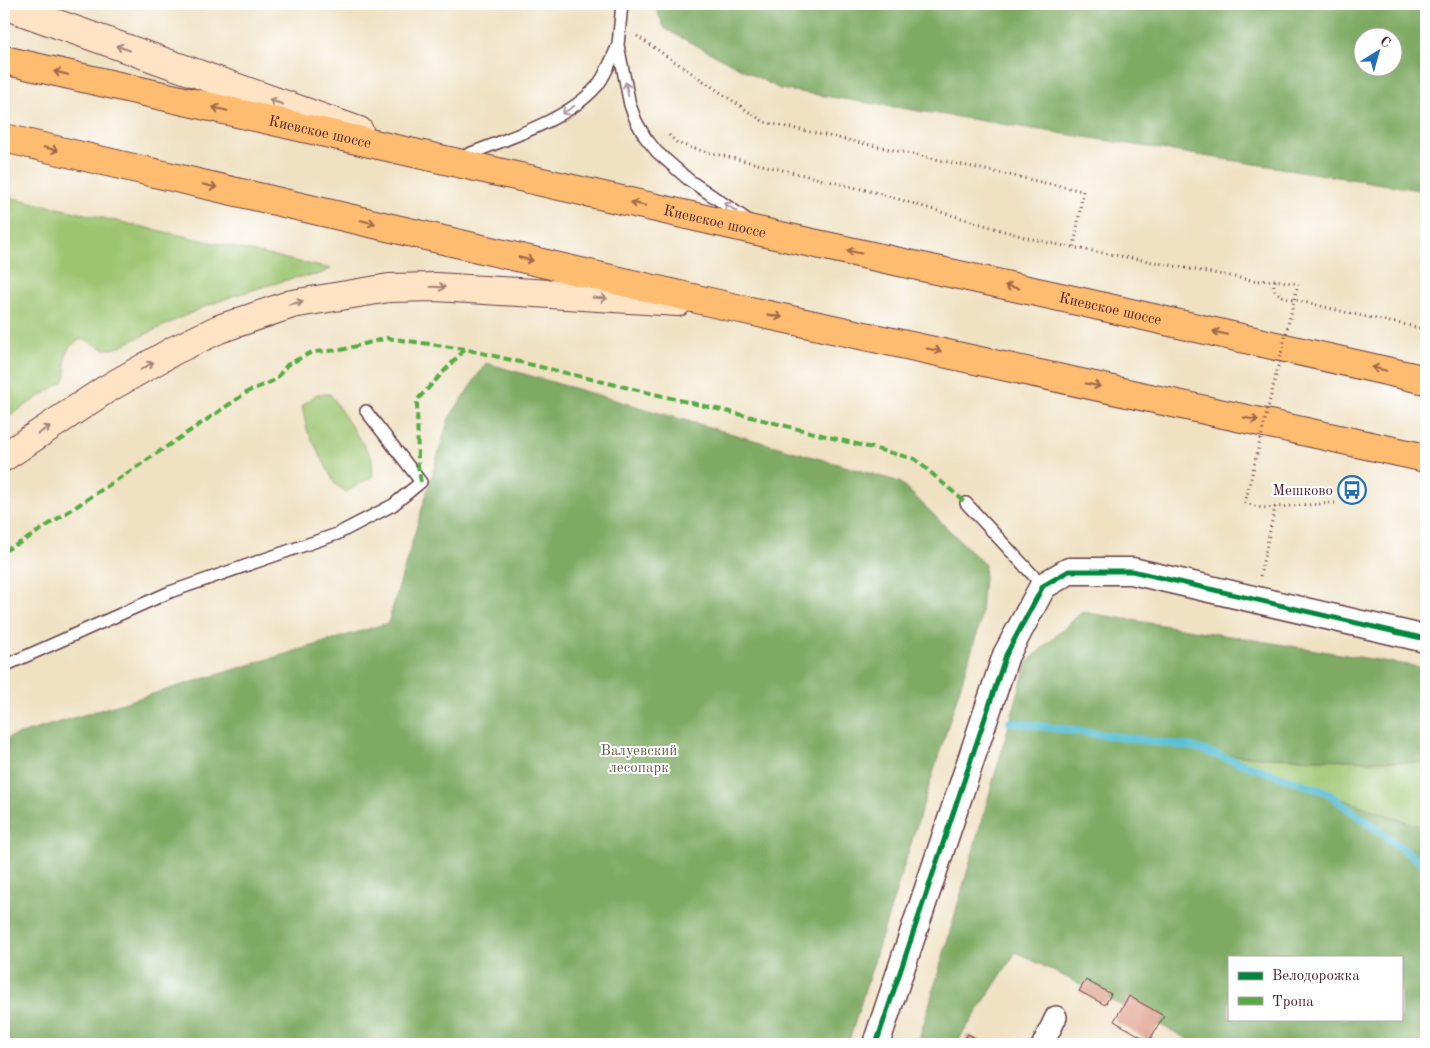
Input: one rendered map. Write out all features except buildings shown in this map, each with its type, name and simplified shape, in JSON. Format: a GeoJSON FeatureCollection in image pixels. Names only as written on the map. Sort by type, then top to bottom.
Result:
{"type":"FeatureCollection","features":[{"type":"Feature","properties":{"kind":"highway","name":"Киевское шоссе"},"geometry":{"type":"LineString","coordinates":[[4,60],[1426,380]]}},
{"type":"Feature","properties":{"kind":"highway"},"geometry":{"type":"LineString","coordinates":[[4,138],[727,306],[1426,458]]}},
{"type":"Feature","properties":{"kind":"main road"},"geometry":{"type":"LineString","coordinates":[[4,6],[443,160]]}},
{"type":"Feature","properties":{"kind":"main road"},"geometry":{"type":"LineString","coordinates":[[4,457],[105,390],[176,350],[219,329],[292,304],[389,288],[418,287],[727,306]]}},
{"type":"Feature","properties":{"kind":"street"},"geometry":{"type":"LineString","coordinates":[[876,1044],[1006,655],[1043,586],[1069,571],[1132,571],[1426,639]]}},
{"type":"Feature","properties":{"kind":"street"},"geometry":{"type":"LineString","coordinates":[[1043,1044],[1056,1017]]}},
{"type":"Feature","properties":{"kind":"lane"},"geometry":{"type":"LineString","coordinates":[[622,4],[618,45],[630,105],[645,137],[657,152],[689,180],[771,234]]}},
{"type":"Feature","properties":{"kind":"lane"},"geometry":{"type":"LineString","coordinates":[[443,160],[543,124],[572,108],[598,84],[618,45]]}},
{"type":"Feature","properties":{"kind":"lane"},"geometry":{"type":"LineString","coordinates":[[4,666],[170,592],[337,534],[393,505],[421,482],[366,411]]}},
{"type":"Feature","properties":{"kind":"lane"},"geometry":{"type":"LineString","coordinates":[[966,503],[1043,586]]}},
{"type":"Feature","properties":{"kind":"path"},"geometry":{"type":"LineString","coordinates":[[634,42],[633,33],[764,122],[1083,190],[1074,247]]}},
{"type":"Feature","properties":{"kind":"path"},"geometry":{"type":"LineString","coordinates":[[664,131],[677,143],[699,150],[878,193],[1024,237],[1256,281],[1275,280],[1298,284],[1245,503],[1262,508],[1335,503]]}},
{"type":"Feature","properties":{"kind":"path"},"geometry":{"type":"LineString","coordinates":[[1275,280],[1273,286],[1275,291],[1284,297],[1426,329]]}},
{"type":"Feature","properties":{"kind":"path"},"geometry":{"type":"LineString","coordinates":[[1254,599],[1275,507]]}},
{"type":"Feature","properties":{"kind":"green space"},"geometry":{"type":"Polygon","coordinates":[[[654,4],[1426,4],[1426,191],[780,89],[665,29],[654,4]]]}},
{"type":"Feature","properties":{"kind":"green space"},"geometry":{"type":"Polygon","coordinates":[[[4,196],[331,269],[317,275],[293,278],[236,295],[204,307],[114,349],[102,348],[86,340],[77,341],[70,347],[67,353],[64,381],[4,419],[4,196]]]}},
{"type":"Feature","properties":{"kind":"green space","name":"Валуевский лесопарк"},"geometry":{"type":"Polygon","coordinates":[[[486,363],[900,482],[985,565],[980,624],[848,1044],[4,1044],[4,739],[388,623],[449,418],[486,363]]]}},
{"type":"Feature","properties":{"kind":"green space"},"geometry":{"type":"Polygon","coordinates":[[[317,394],[330,394],[372,458],[373,476],[346,492],[335,484],[307,430],[302,406],[317,394]]]}},
{"type":"Feature","properties":{"kind":"green space"},"geometry":{"type":"Polygon","coordinates":[[[1082,612],[1426,668],[1426,763],[1218,755],[1424,828],[1426,835],[1426,1044],[1198,1044],[1016,952],[956,1044],[918,1044],[1027,662],[1082,612]]]}},
{"type":"Feature","properties":{"kind":"green space"},"geometry":{"type":"Polygon","coordinates":[[[1216,755],[1426,763],[1426,835],[1424,828],[1216,755]]]}},
{"type":"Feature","properties":{"kind":"waterway"},"geometry":{"type":"LineString","coordinates":[[1010,722],[1193,747],[1326,792],[1426,866]]}},
{"type":"Feature","properties":{"kind":"marked path"},"geometry":{"type":"LineString","coordinates":[[4,551],[25,540],[249,391],[275,380],[287,365],[312,352],[341,350],[387,338],[465,349]]}},
{"type":"Feature","properties":{"kind":"marked path"},"geometry":{"type":"LineString","coordinates":[[421,482],[418,466],[417,400],[465,349],[755,418],[915,459],[966,503]]}},
{"type":"Feature","properties":{"kind":"cycle path"},"geometry":{"type":"LineString","coordinates":[[876,1044],[1006,655],[1043,586],[1069,571],[1132,571],[1426,639]]}},
{"type":"Feature","properties":{"kind":"place","name":"Мешково"},"geometry":{"type":"Point","coordinates":[1352,490]}}]}
